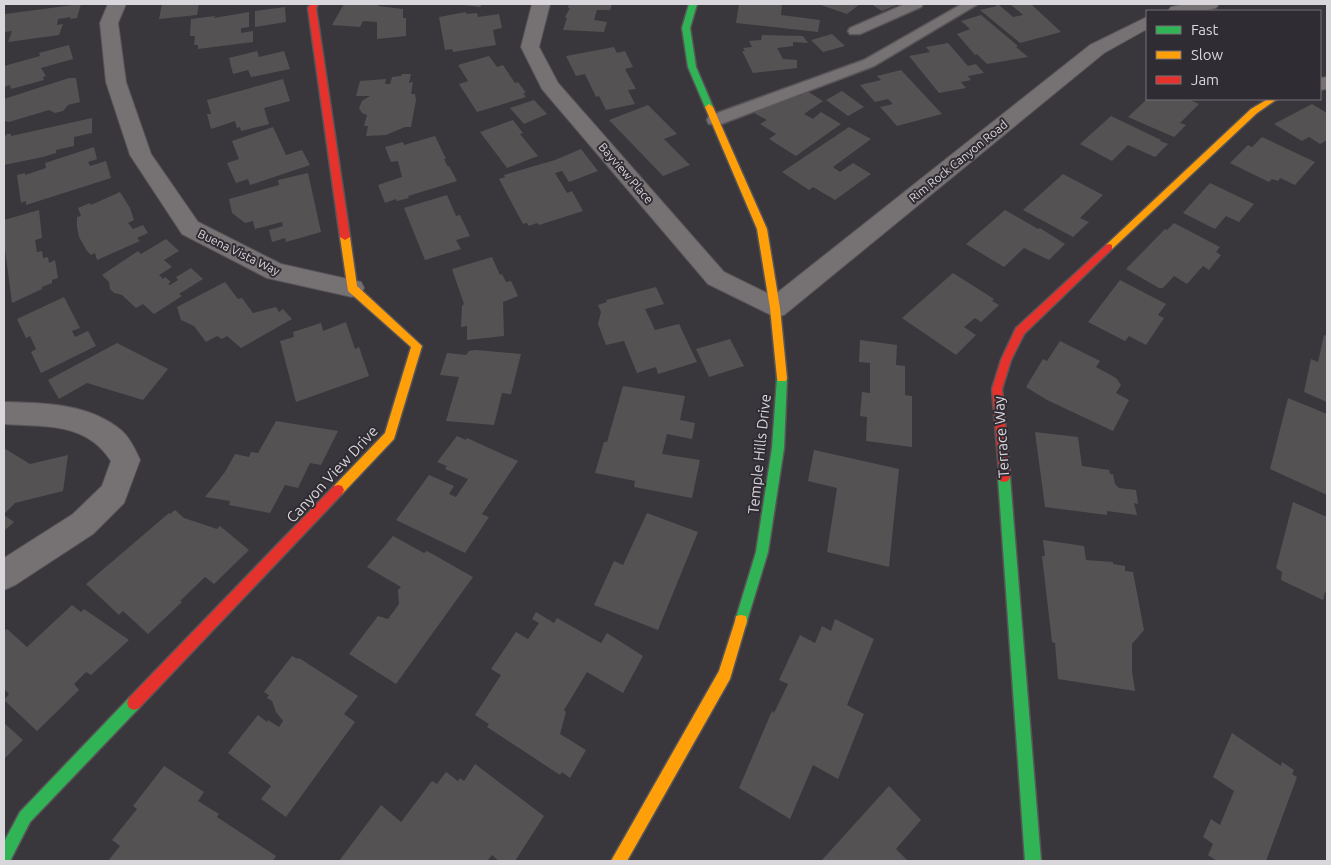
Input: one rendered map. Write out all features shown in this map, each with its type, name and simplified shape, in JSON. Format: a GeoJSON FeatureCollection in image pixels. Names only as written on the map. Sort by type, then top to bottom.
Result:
{"type":"FeatureCollection","features":[{"type":"Feature","properties":{"kind":"street","name":"Buena Vista Way"},"geometry":{"type":"LineString","coordinates":[[117,4],[109,23],[116,82],[141,155],[190,228],[275,272],[352,288]]}},
{"type":"Feature","properties":{"kind":"street"},"geometry":{"type":"LineString","coordinates":[[314,4],[312,8],[352,288]]}},
{"type":"Feature","properties":{"kind":"street","name":"Bayview Place"},"geometry":{"type":"LineString","coordinates":[[541,4],[530,47],[549,85],[716,278],[775,308]]}},
{"type":"Feature","properties":{"kind":"street","name":"Temple Hills Drive"},"geometry":{"type":"LineString","coordinates":[[619,861],[725,674],[762,552],[778,448],[782,375],[775,308],[762,230],[692,67],[686,28],[692,4]]}},
{"type":"Feature","properties":{"kind":"street"},"geometry":{"type":"LineString","coordinates":[[1182,10],[1210,4]]}},
{"type":"Feature","properties":{"kind":"street","name":"Rim Rock Canyon Road"},"geometry":{"type":"LineString","coordinates":[[775,308],[1097,49],[1146,23]]}},
{"type":"Feature","properties":{"kind":"street","name":"Terrace Way"},"geometry":{"type":"LineString","coordinates":[[1033,861],[997,389],[1006,360],[1020,331],[1254,111],[1272,100]]}},
{"type":"Feature","properties":{"kind":"street","name":"Canyon View Drive"},"geometry":{"type":"LineString","coordinates":[[4,857],[25,817],[390,436],[417,346],[352,288]]}},
{"type":"Feature","properties":{"kind":"street"},"geometry":{"type":"LineString","coordinates":[[4,413],[62,416],[92,426],[113,440],[126,460],[114,494],[83,524],[4,575]]}},
{"type":"Feature","properties":{"kind":"lane"},"geometry":{"type":"LineString","coordinates":[[855,31],[916,4]]}},
{"type":"Feature","properties":{"kind":"lane"},"geometry":{"type":"LineString","coordinates":[[715,120],[869,63],[971,4]]}},
{"type":"Feature","properties":{"kind":"building"},"geometry":{"type":"Polygon","coordinates":[[[81,4],[77,18],[58,19],[57,25],[63,24],[59,35],[8,42],[12,31],[4,32],[5,14],[81,4]]]}},
{"type":"Feature","properties":{"kind":"building"},"geometry":{"type":"Polygon","coordinates":[[[162,4],[199,4],[197,15],[159,19],[162,4]]]}},
{"type":"Feature","properties":{"kind":"building"},"geometry":{"type":"Polygon","coordinates":[[[344,4],[379,4],[378,6],[403,9],[403,18],[406,18],[406,36],[377,39],[377,22],[363,21],[360,27],[332,25],[344,4]]]}},
{"type":"Feature","properties":{"kind":"building"},"geometry":{"type":"Polygon","coordinates":[[[455,4],[482,4],[480,7],[455,4]]]}},
{"type":"Feature","properties":{"kind":"building"},"geometry":{"type":"Polygon","coordinates":[[[569,4],[612,4],[610,10],[597,10],[594,20],[607,22],[604,32],[563,30],[567,18],[565,17],[570,8],[568,8],[569,4]]]}},
{"type":"Feature","properties":{"kind":"building"},"geometry":{"type":"Polygon","coordinates":[[[739,4],[782,4],[781,15],[820,20],[818,32],[736,23],[739,4]]]}},
{"type":"Feature","properties":{"kind":"building"},"geometry":{"type":"Polygon","coordinates":[[[818,4],[860,4],[847,14],[818,4]]]}},
{"type":"Feature","properties":{"kind":"building"},"geometry":{"type":"Polygon","coordinates":[[[871,4],[899,4],[882,11],[871,4]]]}},
{"type":"Feature","properties":{"kind":"building"},"geometry":{"type":"Polygon","coordinates":[[[994,4],[998,4],[1013,17],[1023,15],[1010,4],[1031,4],[1061,32],[1020,43],[980,10],[997,6],[994,4]]]}},
{"type":"Feature","properties":{"kind":"building"},"geometry":{"type":"Polygon","coordinates":[[[285,7],[286,22],[255,27],[255,11],[285,7]]]}},
{"type":"Feature","properties":{"kind":"building"},"geometry":{"type":"Polygon","coordinates":[[[249,12],[249,27],[241,28],[241,33],[253,31],[253,42],[198,49],[198,45],[194,45],[195,36],[190,36],[191,19],[215,16],[214,18],[249,12]]]}},
{"type":"Feature","properties":{"kind":"building"},"geometry":{"type":"Polygon","coordinates":[[[466,12],[466,14],[477,13],[478,17],[499,14],[502,28],[493,30],[496,45],[453,52],[452,49],[445,50],[439,17],[466,12]]]}},
{"type":"Feature","properties":{"kind":"building"},"geometry":{"type":"Polygon","coordinates":[[[981,15],[1018,46],[1016,47],[1028,57],[987,64],[977,54],[975,55],[957,34],[970,29],[961,21],[981,15]]]}},
{"type":"Feature","properties":{"kind":"building"},"geometry":{"type":"Polygon","coordinates":[[[832,34],[845,46],[823,52],[811,40],[832,34]]]}},
{"type":"Feature","properties":{"kind":"building"},"geometry":{"type":"Polygon","coordinates":[[[762,35],[803,36],[808,43],[793,42],[793,46],[777,48],[783,59],[797,60],[797,68],[753,73],[742,51],[745,51],[743,48],[752,47],[749,41],[761,40],[762,35]]]}},
{"type":"Feature","properties":{"kind":"building"},"geometry":{"type":"Polygon","coordinates":[[[948,43],[968,66],[976,64],[984,73],[968,76],[971,80],[961,82],[966,88],[939,93],[909,56],[930,52],[926,47],[948,43]]]}},
{"type":"Feature","properties":{"kind":"building"},"geometry":{"type":"Polygon","coordinates":[[[69,45],[73,59],[41,68],[46,76],[43,77],[44,80],[11,89],[10,85],[4,87],[4,66],[40,56],[39,53],[69,45]]]}},
{"type":"Feature","properties":{"kind":"building"},"geometry":{"type":"Polygon","coordinates":[[[614,47],[617,53],[625,51],[633,67],[625,69],[636,89],[628,90],[635,104],[606,110],[599,96],[596,97],[585,74],[576,76],[566,56],[614,47]]]}},
{"type":"Feature","properties":{"kind":"building"},"geometry":{"type":"Polygon","coordinates":[[[257,51],[259,57],[284,51],[290,69],[251,77],[248,70],[233,74],[229,58],[257,51]]]}},
{"type":"Feature","properties":{"kind":"building"},"geometry":{"type":"Polygon","coordinates":[[[489,56],[497,67],[503,65],[515,83],[518,82],[526,93],[523,93],[526,97],[477,112],[459,84],[468,81],[458,65],[489,56]]]}},
{"type":"Feature","properties":{"kind":"building"},"geometry":{"type":"Polygon","coordinates":[[[901,70],[942,114],[897,126],[880,107],[893,104],[888,99],[875,102],[860,85],[881,80],[877,76],[901,70]]]}},
{"type":"Feature","properties":{"kind":"building"},"geometry":{"type":"Polygon","coordinates":[[[402,74],[411,74],[409,83],[413,82],[411,94],[415,94],[416,100],[411,127],[405,127],[386,135],[366,136],[368,126],[364,126],[367,115],[362,113],[359,108],[362,101],[370,96],[356,96],[360,81],[386,79],[385,84],[390,84],[392,77],[401,76],[402,74]]]}},
{"type":"Feature","properties":{"kind":"building"},"geometry":{"type":"Polygon","coordinates":[[[69,78],[76,78],[80,102],[68,105],[63,111],[55,113],[49,110],[9,122],[4,121],[4,99],[69,78]]]}},
{"type":"Feature","properties":{"kind":"building"},"geometry":{"type":"Polygon","coordinates":[[[283,79],[290,101],[264,108],[269,124],[241,131],[240,127],[237,128],[235,121],[211,129],[207,114],[211,114],[207,100],[283,79]]]}},
{"type":"Feature","properties":{"kind":"building"},"geometry":{"type":"Polygon","coordinates":[[[807,91],[823,101],[804,114],[813,119],[821,112],[841,124],[796,156],[769,139],[776,134],[760,124],[767,120],[754,113],[779,99],[782,101],[795,93],[800,96],[807,91]]]}},
{"type":"Feature","properties":{"kind":"building"},"geometry":{"type":"Polygon","coordinates":[[[842,91],[864,107],[848,116],[826,100],[842,91]]]}},
{"type":"Feature","properties":{"kind":"building"},"geometry":{"type":"Polygon","coordinates":[[[534,100],[547,114],[524,124],[510,108],[534,100]]]}},
{"type":"Feature","properties":{"kind":"building"},"geometry":{"type":"Polygon","coordinates":[[[1146,100],[1190,100],[1199,104],[1180,123],[1186,125],[1174,137],[1128,117],[1146,100]]]}},
{"type":"Feature","properties":{"kind":"building"},"geometry":{"type":"Polygon","coordinates":[[[1312,104],[1327,113],[1327,140],[1320,144],[1309,137],[1302,141],[1274,124],[1312,104]]]}},
{"type":"Feature","properties":{"kind":"building"},"geometry":{"type":"Polygon","coordinates":[[[648,105],[677,134],[664,139],[690,165],[663,176],[609,120],[648,105]]]}},
{"type":"Feature","properties":{"kind":"building"},"geometry":{"type":"Polygon","coordinates":[[[1111,116],[1168,144],[1155,157],[1128,145],[1112,161],[1080,144],[1111,116]]]}},
{"type":"Feature","properties":{"kind":"building"},"geometry":{"type":"Polygon","coordinates":[[[92,118],[92,133],[74,137],[74,146],[56,150],[56,153],[43,157],[4,165],[4,137],[7,134],[11,134],[11,136],[92,118]]]}},
{"type":"Feature","properties":{"kind":"building"},"geometry":{"type":"Polygon","coordinates":[[[513,120],[523,133],[520,134],[538,156],[507,168],[480,132],[513,120]]]}},
{"type":"Feature","properties":{"kind":"building"},"geometry":{"type":"Polygon","coordinates":[[[273,127],[286,155],[302,150],[310,165],[250,185],[248,179],[236,183],[227,163],[239,159],[232,141],[273,127]]]}},
{"type":"Feature","properties":{"kind":"building"},"geometry":{"type":"Polygon","coordinates":[[[849,127],[871,139],[833,167],[840,172],[853,163],[871,174],[835,200],[813,187],[809,190],[782,172],[849,127]]]}},
{"type":"Feature","properties":{"kind":"building"},"geometry":{"type":"Polygon","coordinates":[[[435,136],[446,159],[444,159],[457,181],[408,196],[409,198],[397,201],[396,199],[385,203],[378,185],[402,177],[398,161],[391,162],[385,147],[403,142],[404,145],[435,136]]]}},
{"type":"Feature","properties":{"kind":"building"},"geometry":{"type":"Polygon","coordinates":[[[1262,137],[1315,162],[1295,185],[1280,178],[1278,181],[1272,179],[1269,182],[1230,163],[1248,145],[1252,147],[1262,137]]]}},
{"type":"Feature","properties":{"kind":"building"},"geometry":{"type":"Polygon","coordinates":[[[94,147],[97,159],[88,162],[90,166],[106,161],[111,178],[26,205],[26,201],[21,203],[17,175],[25,173],[25,175],[46,168],[45,163],[94,147]]]}},
{"type":"Feature","properties":{"kind":"building"},"geometry":{"type":"Polygon","coordinates":[[[581,149],[598,171],[569,182],[562,171],[555,173],[567,193],[572,191],[583,211],[539,225],[537,223],[529,226],[527,223],[523,224],[499,179],[505,177],[504,175],[555,160],[581,149]]]}},
{"type":"Feature","properties":{"kind":"building"},"geometry":{"type":"Polygon","coordinates":[[[308,173],[321,232],[286,242],[285,238],[272,242],[269,230],[283,226],[282,222],[255,229],[253,221],[245,223],[232,213],[229,199],[279,185],[278,180],[308,173]]]}},
{"type":"Feature","properties":{"kind":"building"},"geometry":{"type":"Polygon","coordinates":[[[1063,174],[1103,195],[1080,218],[1089,222],[1073,237],[1023,210],[1063,174]]]}},
{"type":"Feature","properties":{"kind":"building"},"geometry":{"type":"Polygon","coordinates":[[[1210,183],[1254,204],[1239,222],[1226,216],[1215,229],[1183,213],[1210,183]]]}},
{"type":"Feature","properties":{"kind":"building"},"geometry":{"type":"Polygon","coordinates":[[[120,192],[130,208],[134,220],[128,223],[133,229],[143,225],[148,233],[137,238],[140,241],[97,260],[95,253],[91,255],[87,251],[79,237],[77,217],[81,216],[78,208],[90,203],[91,205],[120,192]]]}},
{"type":"Feature","properties":{"kind":"building"},"geometry":{"type":"Polygon","coordinates":[[[447,195],[456,216],[460,215],[470,236],[456,240],[461,249],[425,260],[404,208],[447,195]]]}},
{"type":"Feature","properties":{"kind":"building"},"geometry":{"type":"Polygon","coordinates":[[[39,210],[42,238],[35,240],[37,252],[42,251],[43,258],[48,257],[49,263],[55,260],[58,278],[52,280],[52,283],[42,287],[42,289],[12,303],[4,242],[4,220],[39,210]]]}},
{"type":"Feature","properties":{"kind":"building"},"geometry":{"type":"Polygon","coordinates":[[[1005,210],[1038,229],[1040,228],[1065,244],[1049,260],[1024,248],[1004,267],[966,244],[1005,210]]]}},
{"type":"Feature","properties":{"kind":"building"},"geometry":{"type":"Polygon","coordinates":[[[1174,223],[1220,247],[1216,252],[1221,255],[1209,270],[1203,266],[1187,284],[1174,276],[1163,288],[1159,288],[1126,269],[1165,229],[1167,230],[1174,223]]]}},
{"type":"Feature","properties":{"kind":"building"},"geometry":{"type":"Polygon","coordinates":[[[166,239],[179,251],[164,260],[172,267],[159,275],[171,282],[168,284],[170,285],[178,280],[176,277],[191,268],[203,279],[179,294],[182,296],[154,314],[143,304],[136,308],[122,295],[114,293],[110,289],[109,282],[102,275],[138,251],[141,254],[166,239]]]}},
{"type":"Feature","properties":{"kind":"building"},"geometry":{"type":"Polygon","coordinates":[[[492,257],[500,275],[502,274],[506,282],[511,281],[518,296],[503,302],[504,336],[467,340],[467,326],[461,327],[462,306],[464,304],[452,269],[492,257]]]}},
{"type":"Feature","properties":{"kind":"building"},"geometry":{"type":"Polygon","coordinates":[[[953,273],[994,299],[992,301],[999,305],[981,322],[975,318],[964,327],[976,335],[956,355],[902,318],[953,273]]]}},
{"type":"Feature","properties":{"kind":"building"},"geometry":{"type":"Polygon","coordinates":[[[1120,280],[1166,304],[1158,315],[1164,318],[1146,345],[1129,336],[1125,341],[1088,322],[1120,280]]]}},
{"type":"Feature","properties":{"kind":"building"},"geometry":{"type":"Polygon","coordinates":[[[225,282],[238,299],[242,298],[253,313],[276,307],[279,312],[283,309],[292,319],[241,348],[227,336],[222,339],[217,336],[206,342],[194,326],[181,320],[177,307],[225,282]]]}},
{"type":"Feature","properties":{"kind":"building"},"geometry":{"type":"Polygon","coordinates":[[[656,287],[664,304],[645,309],[655,330],[679,324],[697,362],[658,374],[656,367],[637,373],[624,341],[606,345],[598,324],[601,312],[598,305],[607,302],[606,300],[656,287]]]}},
{"type":"Feature","properties":{"kind":"building"},"geometry":{"type":"Polygon","coordinates":[[[64,297],[80,328],[72,331],[75,337],[88,331],[96,346],[41,373],[31,352],[36,349],[30,336],[26,338],[17,319],[64,297]]]}},
{"type":"Feature","properties":{"kind":"building"},"geometry":{"type":"Polygon","coordinates":[[[346,322],[355,349],[359,347],[369,376],[296,402],[280,341],[294,337],[293,332],[321,323],[323,331],[346,322]]]}},
{"type":"Feature","properties":{"kind":"building"},"geometry":{"type":"Polygon","coordinates":[[[1324,335],[1327,336],[1327,402],[1304,392],[1311,359],[1318,362],[1324,335]]]}},
{"type":"Feature","properties":{"kind":"building"},"geometry":{"type":"Polygon","coordinates":[[[730,339],[744,366],[709,377],[696,349],[730,339]]]}},
{"type":"Feature","properties":{"kind":"building"},"geometry":{"type":"Polygon","coordinates":[[[860,340],[897,345],[896,365],[905,366],[905,395],[912,396],[912,447],[866,441],[867,417],[860,416],[862,392],[870,393],[870,363],[859,362],[860,340]]]}},
{"type":"Feature","properties":{"kind":"building"},"geometry":{"type":"Polygon","coordinates":[[[1060,341],[1100,361],[1096,367],[1116,378],[1121,385],[1116,393],[1129,400],[1113,431],[1047,400],[1026,387],[1043,359],[1047,361],[1060,341]]]}},
{"type":"Feature","properties":{"kind":"building"},"geometry":{"type":"Polygon","coordinates":[[[117,343],[168,369],[143,400],[87,383],[59,399],[48,380],[117,343]]]}},
{"type":"Feature","properties":{"kind":"building"},"geometry":{"type":"Polygon","coordinates":[[[469,351],[521,354],[511,394],[502,393],[494,425],[446,421],[459,377],[440,375],[447,353],[466,355],[469,351]]]}},
{"type":"Feature","properties":{"kind":"building"},"geometry":{"type":"Polygon","coordinates":[[[623,386],[685,396],[680,420],[695,423],[692,439],[667,434],[662,454],[700,460],[692,498],[634,487],[635,481],[595,473],[604,442],[607,442],[623,386]]]}},
{"type":"Feature","properties":{"kind":"building"},"geometry":{"type":"Polygon","coordinates":[[[1288,398],[1327,414],[1327,495],[1270,469],[1288,398]]]}},
{"type":"Feature","properties":{"kind":"building"},"geometry":{"type":"Polygon","coordinates":[[[276,421],[338,431],[321,465],[310,463],[298,488],[285,485],[270,513],[229,505],[230,501],[205,497],[225,472],[235,454],[249,457],[251,452],[258,453],[276,421]]]}},
{"type":"Feature","properties":{"kind":"building"},"geometry":{"type":"Polygon","coordinates":[[[1035,432],[1078,437],[1082,466],[1109,470],[1110,474],[1113,474],[1115,484],[1119,488],[1136,490],[1138,504],[1134,503],[1137,515],[1107,511],[1107,515],[1045,507],[1035,432]]]}},
{"type":"Feature","properties":{"kind":"building"},"geometry":{"type":"Polygon","coordinates":[[[457,436],[466,440],[467,438],[518,461],[482,514],[489,517],[465,553],[396,520],[429,475],[454,486],[449,494],[456,497],[468,479],[445,469],[447,466],[437,462],[457,436]]]}},
{"type":"Feature","properties":{"kind":"building"},"geometry":{"type":"Polygon","coordinates":[[[4,448],[30,464],[68,455],[63,491],[15,503],[4,514],[4,448]]]}},
{"type":"Feature","properties":{"kind":"building"},"geometry":{"type":"Polygon","coordinates":[[[814,450],[899,469],[889,567],[827,552],[837,488],[808,481],[814,450]]]}},
{"type":"Feature","properties":{"kind":"building"},"geometry":{"type":"Polygon","coordinates":[[[1293,502],[1327,517],[1327,593],[1325,592],[1323,600],[1281,580],[1282,572],[1276,568],[1293,502]]]}},
{"type":"Feature","properties":{"kind":"building"},"geometry":{"type":"Polygon","coordinates":[[[175,510],[184,518],[217,529],[220,526],[249,550],[214,584],[205,577],[148,634],[123,611],[119,615],[86,584],[169,513],[175,510]]]}},
{"type":"Feature","properties":{"kind":"building"},"geometry":{"type":"Polygon","coordinates":[[[647,513],[698,532],[658,630],[594,605],[614,561],[623,565],[647,513]]]}},
{"type":"Feature","properties":{"kind":"building"},"geometry":{"type":"Polygon","coordinates":[[[4,515],[14,522],[4,531],[4,515]]]}},
{"type":"Feature","properties":{"kind":"building"},"geometry":{"type":"Polygon","coordinates":[[[393,536],[424,553],[427,551],[473,577],[396,684],[349,654],[378,616],[388,619],[399,604],[398,590],[401,587],[367,567],[393,536]]]}},
{"type":"Feature","properties":{"kind":"building"},"geometry":{"type":"Polygon","coordinates":[[[1043,540],[1084,546],[1086,560],[1113,562],[1113,564],[1125,566],[1125,571],[1133,572],[1144,630],[1132,644],[1132,671],[1135,691],[1058,679],[1055,643],[1052,642],[1042,556],[1045,556],[1043,540]]]}},
{"type":"Feature","properties":{"kind":"building"},"geometry":{"type":"Polygon","coordinates":[[[72,605],[81,612],[84,609],[129,640],[91,675],[86,672],[74,684],[79,690],[37,731],[4,700],[9,694],[4,689],[4,631],[7,629],[27,647],[72,605]]]}},
{"type":"Feature","properties":{"kind":"building"},"geometry":{"type":"Polygon","coordinates":[[[536,612],[554,623],[557,618],[601,643],[607,633],[643,656],[623,693],[587,672],[564,710],[566,712],[560,734],[586,750],[570,778],[562,772],[560,775],[487,727],[489,724],[475,715],[501,675],[491,669],[516,632],[528,639],[539,623],[532,619],[536,612]]]}},
{"type":"Feature","properties":{"kind":"building"},"geometry":{"type":"Polygon","coordinates":[[[835,619],[874,639],[847,705],[864,714],[838,779],[813,765],[790,819],[739,788],[772,711],[774,713],[788,684],[779,680],[800,635],[815,643],[822,626],[831,631],[835,619]]]}},
{"type":"Feature","properties":{"kind":"building"},"geometry":{"type":"Polygon","coordinates":[[[292,656],[299,658],[358,696],[344,714],[355,722],[286,817],[261,799],[271,786],[228,753],[258,715],[267,722],[268,720],[279,727],[283,721],[276,712],[272,701],[267,698],[269,695],[264,692],[292,656]]]}},
{"type":"Feature","properties":{"kind":"building"},"geometry":{"type":"Polygon","coordinates":[[[4,723],[23,740],[4,759],[4,723]]]}},
{"type":"Feature","properties":{"kind":"building"},"geometry":{"type":"Polygon","coordinates":[[[1232,733],[1281,766],[1282,762],[1294,770],[1292,774],[1297,777],[1266,861],[1217,861],[1208,855],[1213,844],[1203,837],[1211,819],[1220,825],[1234,791],[1213,777],[1232,733]]]}},
{"type":"Feature","properties":{"kind":"building"},"geometry":{"type":"Polygon","coordinates":[[[475,764],[544,816],[515,861],[499,861],[492,855],[487,861],[339,861],[381,805],[401,822],[432,781],[437,784],[446,772],[458,781],[460,778],[464,781],[475,764]]]}},
{"type":"Feature","properties":{"kind":"building"},"geometry":{"type":"Polygon","coordinates":[[[164,766],[204,792],[198,801],[219,814],[217,817],[276,856],[273,861],[108,861],[120,846],[112,840],[137,809],[133,806],[164,766]]]}},
{"type":"Feature","properties":{"kind":"building"},"geometry":{"type":"Polygon","coordinates":[[[889,786],[921,820],[896,849],[908,861],[822,860],[889,786]]]}},
{"type":"Feature","properties":{"kind":"traffic: fast"},"geometry":{"type":"LineString","coordinates":[[693,4],[686,28],[692,67],[709,107]]}},
{"type":"Feature","properties":{"kind":"traffic: fast"},"geometry":{"type":"LineString","coordinates":[[741,621],[762,552],[778,448],[782,378]]}},
{"type":"Feature","properties":{"kind":"traffic: fast"},"geometry":{"type":"LineString","coordinates":[[1004,477],[1033,861]]}},
{"type":"Feature","properties":{"kind":"traffic: fast"},"geometry":{"type":"LineString","coordinates":[[4,857],[25,817],[134,703]]}},
{"type":"Feature","properties":{"kind":"traffic: slow"},"geometry":{"type":"LineString","coordinates":[[1109,247],[1254,111],[1271,100]]}},
{"type":"Feature","properties":{"kind":"traffic: slow"},"geometry":{"type":"LineString","coordinates":[[709,107],[762,229],[775,308],[782,378]]}},
{"type":"Feature","properties":{"kind":"traffic: slow"},"geometry":{"type":"LineString","coordinates":[[338,490],[390,436],[417,346],[352,288],[345,237]]}},
{"type":"Feature","properties":{"kind":"traffic: slow"},"geometry":{"type":"LineString","coordinates":[[619,861],[725,674],[741,621]]}},
{"type":"Feature","properties":{"kind":"traffic: jam"},"geometry":{"type":"LineString","coordinates":[[314,4],[312,8],[345,237]]}},
{"type":"Feature","properties":{"kind":"traffic: jam"},"geometry":{"type":"LineString","coordinates":[[1004,477],[997,389],[1006,360],[1020,331],[1109,247]]}},
{"type":"Feature","properties":{"kind":"traffic: jam"},"geometry":{"type":"LineString","coordinates":[[134,703],[338,490]]}}]}
